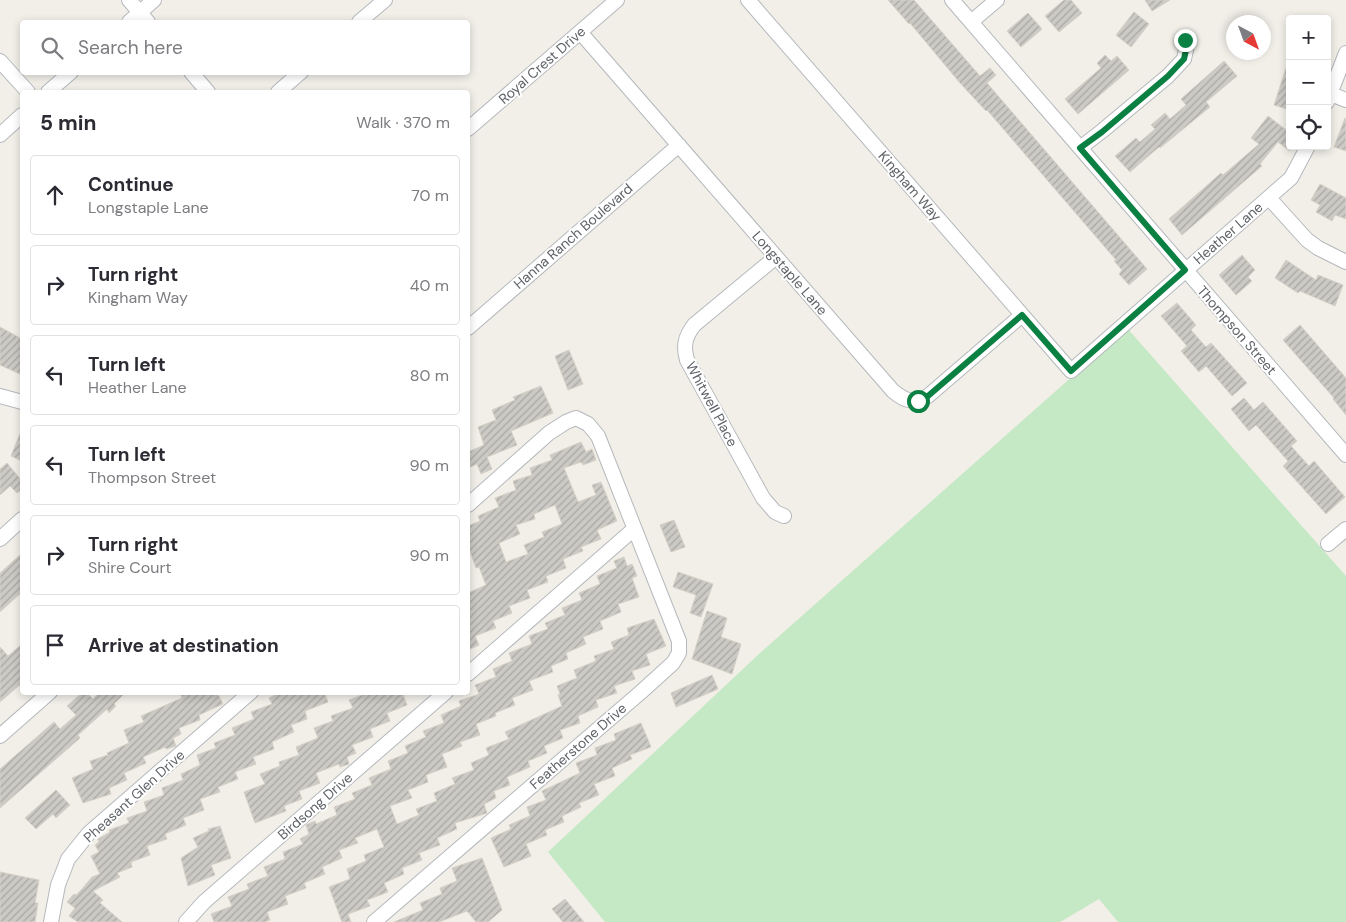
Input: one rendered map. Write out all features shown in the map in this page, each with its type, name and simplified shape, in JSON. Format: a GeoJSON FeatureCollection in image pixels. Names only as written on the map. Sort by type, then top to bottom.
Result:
{"type":"FeatureCollection","features":[{"type":"Feature","properties":{"kind":"street"},"geometry":{"type":"LineString","coordinates":[[129,0],[144,18],[154,0]]}},
{"type":"Feature","properties":{"kind":"street"},"geometry":{"type":"LineString","coordinates":[[361,20],[385,0]]}},
{"type":"Feature","properties":{"kind":"street","name":"Royal Crest Drive"},"geometry":{"type":"LineString","coordinates":[[470,127],[617,0]]}},
{"type":"Feature","properties":{"kind":"street","name":"Kingham Way"},"geometry":{"type":"LineString","coordinates":[[748,0],[1071,371]]}},
{"type":"Feature","properties":{"kind":"street","name":"Thompson Street"},"geometry":{"type":"LineString","coordinates":[[952,0],[1346,455]]}},
{"type":"Feature","properties":{"kind":"street"},"geometry":{"type":"LineString","coordinates":[[971,22],[998,0]]}},
{"type":"Feature","properties":{"kind":"street","name":"Longstaple Lane"},"geometry":{"type":"LineString","coordinates":[[580,32],[893,391],[909,402],[918,401],[928,396],[1022,315]]}},
{"type":"Feature","properties":{"kind":"street"},"geometry":{"type":"LineString","coordinates":[[1080,148],[1102,132],[1168,76],[1184,59],[1186,50],[1185,40]]}},
{"type":"Feature","properties":{"kind":"street"},"geometry":{"type":"LineString","coordinates":[[1331,93],[1346,53]]}},
{"type":"Feature","properties":{"kind":"street"},"geometry":{"type":"LineString","coordinates":[[0,61],[26,90]]}},
{"type":"Feature","properties":{"kind":"street"},"geometry":{"type":"LineString","coordinates":[[50,90],[68,75]]}},
{"type":"Feature","properties":{"kind":"street"},"geometry":{"type":"LineString","coordinates":[[194,75],[206,90]]}},
{"type":"Feature","properties":{"kind":"street"},"geometry":{"type":"LineString","coordinates":[[280,90],[298,75]]}},
{"type":"Feature","properties":{"kind":"street"},"geometry":{"type":"LineString","coordinates":[[1331,98],[1346,100]]}},
{"type":"Feature","properties":{"kind":"street"},"geometry":{"type":"LineString","coordinates":[[0,135],[20,117]]}},
{"type":"Feature","properties":{"kind":"street","name":"Hanna Ranch Boulevard"},"geometry":{"type":"LineString","coordinates":[[470,326],[678,145]]}},
{"type":"Feature","properties":{"kind":"street","name":"Heather Lane"},"geometry":{"type":"LineString","coordinates":[[1071,371],[1291,178],[1306,150]]}},
{"type":"Feature","properties":{"kind":"street"},"geometry":{"type":"LineString","coordinates":[[1268,198],[1307,240],[1318,248],[1346,262]]}},
{"type":"Feature","properties":{"kind":"street","name":"Whitwell Place"},"geometry":{"type":"LineString","coordinates":[[776,257],[694,326],[688,333],[685,351],[688,360],[763,498],[775,512],[784,516]]}},
{"type":"Feature","properties":{"kind":"street"},"geometry":{"type":"LineString","coordinates":[[0,396],[20,401]]}},
{"type":"Feature","properties":{"kind":"street"},"geometry":{"type":"LineString","coordinates":[[470,502],[550,433],[566,422],[576,418],[588,424],[598,436],[634,529],[470,672]]}},
{"type":"Feature","properties":{"kind":"street"},"geometry":{"type":"LineString","coordinates":[[0,539],[20,521]]}},
{"type":"Feature","properties":{"kind":"street","name":"Featherstone Drive"},"geometry":{"type":"LineString","coordinates":[[374,922],[673,663],[679,653],[679,641],[634,529]]}},
{"type":"Feature","properties":{"kind":"street"},"geometry":{"type":"LineString","coordinates":[[1328,544],[1346,529]]}},
{"type":"Feature","properties":{"kind":"street"},"geometry":{"type":"LineString","coordinates":[[0,736],[47,695]]}},
{"type":"Feature","properties":{"kind":"street","name":"Pheasant Glen Drive"},"geometry":{"type":"LineString","coordinates":[[51,922],[58,885],[68,859],[89,833],[248,695]]}},
{"type":"Feature","properties":{"kind":"street","name":"Birdsong Drive"},"geometry":{"type":"LineString","coordinates":[[186,922],[204,902],[443,695]]}},
{"type":"Feature","properties":{"kind":"green space"},"geometry":{"type":"Polygon","coordinates":[[[1127,328],[1346,576],[1346,922],[1118,922],[1099,899],[1060,922],[605,922],[548,852],[759,654],[1127,328]]]}},
{"type":"Feature","properties":{"kind":"building"},"geometry":{"type":"Polygon","coordinates":[[[888,0],[914,0],[980,76],[990,68],[996,75],[987,83],[1147,269],[1129,285],[1119,274],[1122,270],[1114,261],[1116,260],[987,110],[960,83],[910,23],[888,0]]]}},
{"type":"Feature","properties":{"kind":"building"},"geometry":{"type":"Polygon","coordinates":[[[1064,0],[1071,0],[1082,13],[1059,32],[1045,16],[1064,0]]]}},
{"type":"Feature","properties":{"kind":"building"},"geometry":{"type":"Polygon","coordinates":[[[1145,0],[1170,0],[1152,11],[1145,0]]]}},
{"type":"Feature","properties":{"kind":"building"},"geometry":{"type":"Polygon","coordinates":[[[1134,12],[1149,24],[1131,47],[1116,35],[1134,12]]]}},
{"type":"Feature","properties":{"kind":"building"},"geometry":{"type":"Polygon","coordinates":[[[1028,13],[1042,29],[1021,47],[1007,31],[1028,13]]]}},
{"type":"Feature","properties":{"kind":"building"},"geometry":{"type":"Polygon","coordinates":[[[1105,55],[1111,61],[1117,56],[1129,70],[1078,114],[1065,99],[1101,68],[1097,63],[1105,55]]]}},
{"type":"Feature","properties":{"kind":"building"},"geometry":{"type":"Polygon","coordinates":[[[1224,61],[1237,76],[1206,102],[1210,107],[1130,172],[1115,156],[1136,138],[1140,142],[1155,129],[1151,125],[1165,113],[1170,119],[1186,105],[1181,99],[1224,61]]]}},
{"type":"Feature","properties":{"kind":"building"},"geometry":{"type":"Polygon","coordinates":[[[1286,68],[1286,109],[1274,105],[1286,68]]]}},
{"type":"Feature","properties":{"kind":"building"},"geometry":{"type":"Polygon","coordinates":[[[1268,116],[1286,130],[1286,148],[1278,142],[1260,164],[1262,166],[1182,235],[1169,219],[1221,173],[1223,175],[1259,144],[1251,138],[1268,116]]]}},
{"type":"Feature","properties":{"kind":"building"},"geometry":{"type":"Polygon","coordinates":[[[1346,119],[1346,151],[1334,147],[1346,119]]]}},
{"type":"Feature","properties":{"kind":"building"},"geometry":{"type":"Polygon","coordinates":[[[1320,184],[1346,198],[1346,219],[1335,215],[1332,221],[1316,212],[1320,205],[1311,200],[1320,184]]]}},
{"type":"Feature","properties":{"kind":"building"},"geometry":{"type":"Polygon","coordinates":[[[1242,255],[1255,270],[1248,277],[1252,281],[1236,295],[1219,275],[1242,255]]]}},
{"type":"Feature","properties":{"kind":"building"},"geometry":{"type":"Polygon","coordinates":[[[1286,260],[1316,280],[1318,275],[1343,285],[1335,306],[1300,291],[1298,293],[1275,278],[1286,260]]]}},
{"type":"Feature","properties":{"kind":"building"},"geometry":{"type":"Polygon","coordinates":[[[1177,303],[1196,325],[1191,330],[1206,347],[1211,343],[1247,383],[1232,396],[1206,366],[1199,372],[1181,351],[1187,346],[1161,316],[1177,303]]]}},
{"type":"Feature","properties":{"kind":"building"},"geometry":{"type":"Polygon","coordinates":[[[1300,325],[1346,378],[1346,415],[1334,398],[1283,340],[1300,325]]]}},
{"type":"Feature","properties":{"kind":"building"},"geometry":{"type":"Polygon","coordinates":[[[0,327],[20,338],[20,374],[0,365],[0,327]]]}},
{"type":"Feature","properties":{"kind":"building"},"geometry":{"type":"Polygon","coordinates":[[[569,350],[583,384],[568,390],[555,356],[569,350]]]}},
{"type":"Feature","properties":{"kind":"building"},"geometry":{"type":"Polygon","coordinates":[[[541,386],[553,413],[511,431],[517,445],[487,457],[492,469],[481,474],[477,464],[470,467],[470,451],[484,445],[478,427],[496,420],[492,410],[515,400],[513,397],[541,386]]]}},
{"type":"Feature","properties":{"kind":"building"},"geometry":{"type":"Polygon","coordinates":[[[1244,398],[1254,410],[1263,402],[1297,441],[1291,446],[1309,466],[1314,461],[1345,497],[1326,514],[1283,466],[1288,461],[1256,425],[1249,431],[1231,409],[1244,398]]]}},
{"type":"Feature","properties":{"kind":"building"},"geometry":{"type":"Polygon","coordinates":[[[20,434],[20,460],[11,456],[20,434]]]}},
{"type":"Feature","properties":{"kind":"building"},"geometry":{"type":"Polygon","coordinates":[[[581,442],[586,452],[592,449],[596,460],[583,465],[581,462],[564,468],[578,502],[596,495],[592,485],[601,482],[617,521],[597,530],[601,539],[581,547],[583,551],[563,559],[566,568],[546,576],[548,582],[527,590],[530,598],[509,606],[512,613],[493,621],[496,628],[475,636],[479,645],[470,649],[470,592],[486,585],[479,567],[476,568],[470,552],[470,525],[480,521],[478,516],[499,507],[495,498],[516,490],[513,481],[532,475],[530,468],[552,460],[550,455],[581,442]],[[555,505],[534,514],[535,519],[516,525],[520,534],[499,543],[506,562],[528,554],[524,545],[544,537],[542,532],[562,524],[555,505]]]}},
{"type":"Feature","properties":{"kind":"building"},"geometry":{"type":"Polygon","coordinates":[[[7,463],[20,479],[20,491],[17,493],[10,486],[0,495],[0,469],[7,463]]]}},
{"type":"Feature","properties":{"kind":"building"},"geometry":{"type":"Polygon","coordinates":[[[674,520],[685,547],[671,552],[660,525],[674,520]]]}},
{"type":"Feature","properties":{"kind":"building"},"geometry":{"type":"Polygon","coordinates":[[[20,555],[20,594],[0,612],[0,573],[20,555]]]}},
{"type":"Feature","properties":{"kind":"building"},"geometry":{"type":"Polygon","coordinates":[[[624,557],[627,566],[632,564],[637,576],[632,578],[639,597],[618,604],[621,612],[600,621],[603,629],[583,637],[586,644],[566,653],[568,659],[551,666],[553,672],[529,681],[533,690],[512,698],[515,705],[495,713],[496,716],[476,724],[480,735],[460,742],[462,746],[442,754],[447,767],[426,775],[428,782],[408,790],[412,798],[390,806],[397,824],[419,815],[416,809],[437,801],[434,793],[455,784],[452,778],[474,770],[471,763],[489,755],[486,748],[509,739],[505,732],[562,706],[557,686],[577,678],[574,670],[596,661],[594,656],[614,649],[611,642],[629,635],[627,628],[654,619],[666,646],[646,654],[650,665],[632,671],[635,679],[614,686],[617,693],[596,700],[598,707],[578,716],[580,723],[560,730],[563,738],[544,746],[547,753],[528,761],[530,767],[507,777],[510,785],[494,791],[496,798],[484,804],[487,813],[455,823],[457,829],[437,838],[440,845],[419,853],[422,860],[402,868],[404,874],[384,883],[388,892],[367,900],[370,906],[348,914],[351,922],[342,922],[329,887],[350,879],[347,869],[366,861],[364,855],[384,847],[377,829],[355,838],[358,843],[339,850],[342,858],[322,867],[325,874],[304,883],[306,888],[285,896],[288,904],[267,912],[270,920],[265,922],[214,922],[211,914],[232,906],[228,897],[249,889],[247,884],[268,876],[264,867],[285,859],[283,852],[303,844],[300,839],[309,834],[306,825],[315,821],[316,824],[337,815],[334,807],[355,799],[352,793],[372,785],[369,778],[391,769],[388,761],[408,753],[405,746],[426,737],[423,731],[444,723],[441,715],[461,706],[459,701],[479,694],[475,685],[496,677],[493,669],[512,661],[509,653],[532,644],[529,636],[548,629],[545,623],[565,615],[562,608],[582,600],[579,593],[600,584],[597,576],[617,568],[614,561],[624,557]]]}},
{"type":"Feature","properties":{"kind":"building"},"geometry":{"type":"Polygon","coordinates":[[[678,572],[713,584],[701,617],[690,613],[696,595],[673,587],[678,572]]]}},
{"type":"Feature","properties":{"kind":"building"},"geometry":{"type":"Polygon","coordinates":[[[707,611],[727,618],[721,637],[741,644],[732,674],[692,659],[707,611]]]}},
{"type":"Feature","properties":{"kind":"building"},"geometry":{"type":"Polygon","coordinates":[[[20,646],[20,685],[0,702],[0,647],[8,656],[20,646]]]}},
{"type":"Feature","properties":{"kind":"building"},"geometry":{"type":"Polygon","coordinates":[[[712,675],[718,689],[676,707],[671,693],[712,675]]]}},
{"type":"Feature","properties":{"kind":"building"},"geometry":{"type":"Polygon","coordinates":[[[80,695],[89,695],[93,699],[97,695],[123,695],[114,704],[116,706],[109,713],[107,709],[78,735],[80,738],[0,808],[0,769],[54,722],[60,729],[76,715],[67,706],[80,695]]]}},
{"type":"Feature","properties":{"kind":"building"},"geometry":{"type":"Polygon","coordinates":[[[181,695],[218,695],[223,704],[199,715],[200,720],[179,728],[181,734],[173,738],[176,746],[166,749],[165,747],[143,757],[146,763],[124,773],[127,780],[109,788],[111,794],[83,803],[72,778],[93,769],[90,761],[108,755],[107,753],[129,743],[124,730],[144,722],[141,716],[182,698],[181,695]]]}},
{"type":"Feature","properties":{"kind":"building"},"geometry":{"type":"Polygon","coordinates":[[[275,695],[325,695],[328,702],[305,711],[307,719],[291,725],[294,732],[272,742],[274,749],[253,757],[256,764],[235,772],[238,779],[218,787],[220,792],[200,799],[204,810],[183,818],[186,825],[165,834],[167,839],[147,846],[150,855],[131,862],[132,867],[117,873],[120,877],[93,891],[103,900],[100,903],[122,922],[78,922],[69,916],[75,908],[67,902],[92,877],[100,874],[91,856],[99,852],[95,845],[99,842],[98,839],[110,832],[109,830],[129,823],[127,818],[147,811],[144,802],[164,795],[162,788],[183,780],[181,774],[200,765],[197,755],[216,748],[214,743],[235,735],[232,728],[254,719],[251,712],[272,704],[269,698],[275,695]]]}},
{"type":"Feature","properties":{"kind":"building"},"geometry":{"type":"Polygon","coordinates":[[[362,695],[403,695],[407,705],[387,713],[390,721],[370,729],[373,737],[352,745],[356,753],[347,757],[349,764],[340,767],[339,764],[316,773],[320,783],[299,791],[302,799],[284,806],[286,811],[255,823],[244,792],[265,784],[260,774],[280,766],[279,762],[299,755],[296,747],[318,738],[314,728],[333,721],[331,716],[353,708],[349,700],[362,695]]]}},
{"type":"Feature","properties":{"kind":"building"},"geometry":{"type":"Polygon","coordinates":[[[641,723],[651,747],[630,755],[632,759],[612,768],[615,776],[594,784],[599,795],[579,803],[581,807],[562,816],[564,822],[545,830],[547,835],[526,844],[531,856],[504,867],[491,838],[511,829],[509,825],[530,816],[527,807],[546,800],[542,791],[580,773],[576,763],[597,755],[595,748],[616,740],[614,734],[641,723]]]}},
{"type":"Feature","properties":{"kind":"building"},"geometry":{"type":"Polygon","coordinates":[[[56,790],[70,805],[56,818],[53,814],[36,829],[25,818],[56,790]]]}},
{"type":"Feature","properties":{"kind":"building"},"geometry":{"type":"Polygon","coordinates":[[[220,826],[231,858],[211,865],[215,875],[188,886],[181,858],[198,847],[193,838],[209,831],[208,829],[220,826]]]}},
{"type":"Feature","properties":{"kind":"building"},"geometry":{"type":"Polygon","coordinates":[[[482,858],[502,910],[488,922],[476,922],[467,911],[439,922],[394,922],[423,910],[420,903],[442,894],[440,888],[457,881],[452,868],[482,858]]]}},
{"type":"Feature","properties":{"kind":"building"},"geometry":{"type":"Polygon","coordinates":[[[0,872],[39,880],[35,903],[38,903],[35,922],[0,922],[0,872]]]}},
{"type":"Feature","properties":{"kind":"building"},"geometry":{"type":"Polygon","coordinates":[[[565,899],[584,922],[563,922],[552,909],[565,899]]]}},
{"type":"Feature","properties":{"kind":"route"},"geometry":{"type":"LineString","coordinates":[[918,401],[928,396],[1022,315],[1071,371],[1185,270],[1080,148],[1102,132],[1168,76],[1184,59],[1186,50],[1185,40]]}}]}
